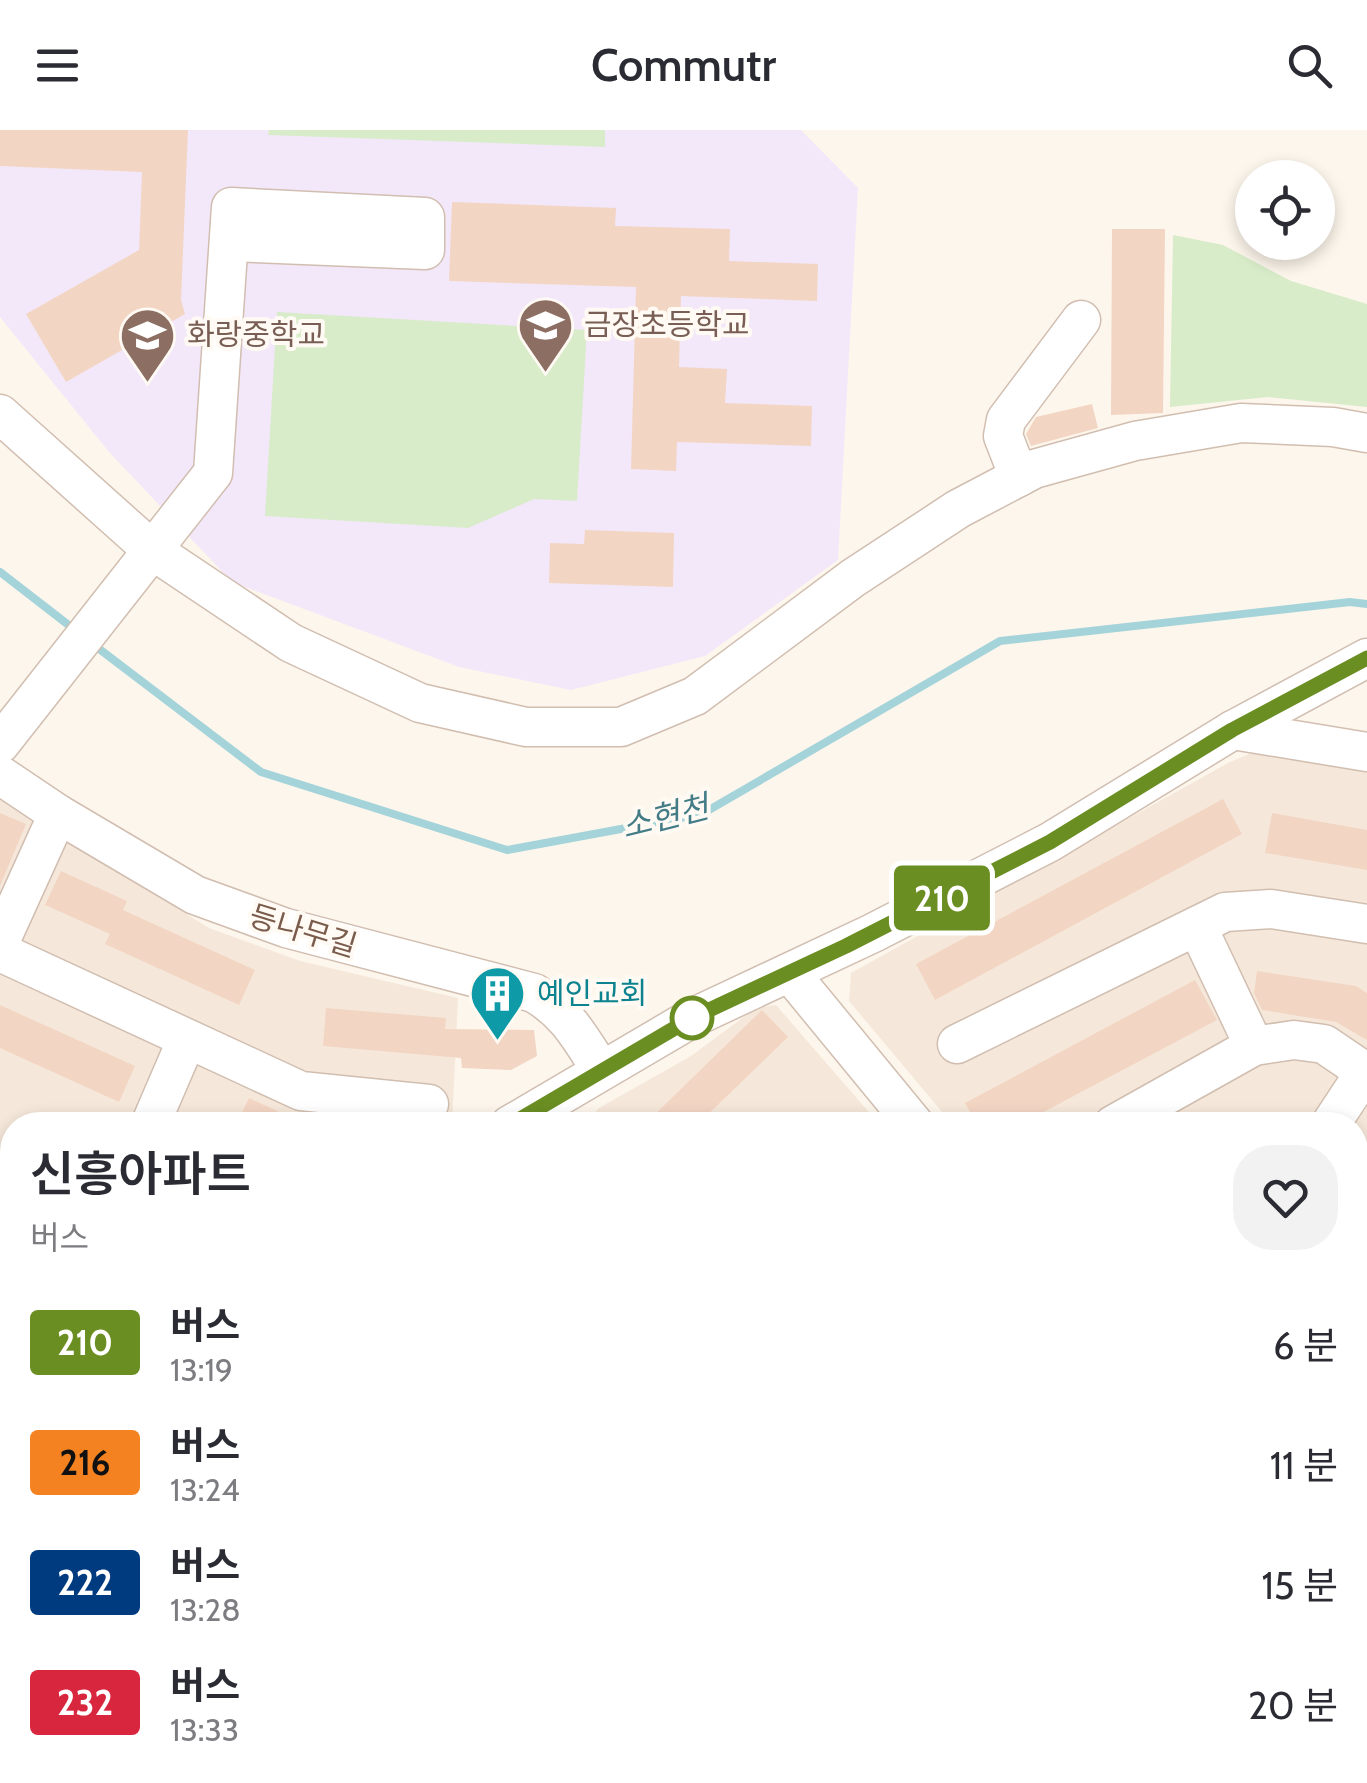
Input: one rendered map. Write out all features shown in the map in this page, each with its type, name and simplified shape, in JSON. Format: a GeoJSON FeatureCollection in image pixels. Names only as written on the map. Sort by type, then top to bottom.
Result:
{"type":"FeatureCollection","features":[{"type":"Feature","properties":{"kind":"street"},"geometry":{"type":"LineString","coordinates":[[5,739],[214,473],[229,242]]}},
{"type":"Feature","properties":{"kind":"street"},"geometry":{"type":"LineString","coordinates":[[1018,477],[1003,436],[1006,420],[1082,320]]}},
{"type":"Feature","properties":{"kind":"street"},"geometry":{"type":"LineString","coordinates":[[0,414],[152,550],[290,642],[420,704],[526,726],[620,726],[695,696],[852,578],[958,509],[1034,469],[1135,441],[1241,422],[1367,433]]}},
{"type":"Feature","properties":{"kind":"street"},"geometry":{"type":"LineString","coordinates":[[532,1112],[692,1018],[1050,842],[1232,730],[1367,658]]}},
{"type":"Feature","properties":{"kind":"street"},"geometry":{"type":"LineString","coordinates":[[1232,730],[1367,752]]}},
{"type":"Feature","properties":{"kind":"street","name":"등나무길"},"geometry":{"type":"LineString","coordinates":[[0,775],[195,895],[286,928],[534,993],[568,1018],[601,1070]]}},
{"type":"Feature","properties":{"kind":"street"},"geometry":{"type":"LineString","coordinates":[[58,814],[2,934],[187,1039],[300,1091],[362,1111],[429,1104]]}},
{"type":"Feature","properties":{"kind":"street"},"geometry":{"type":"LineString","coordinates":[[957,1044],[1225,912],[1271,909],[1367,924]]}},
{"type":"Feature","properties":{"kind":"street"},"geometry":{"type":"LineString","coordinates":[[1198,926],[1254,1046]]}},
{"type":"Feature","properties":{"kind":"street"},"geometry":{"type":"LineString","coordinates":[[790,973],[905,1112]]}},
{"type":"Feature","properties":{"kind":"street"},"geometry":{"type":"LineString","coordinates":[[156,1112],[187,1039]]}},
{"type":"Feature","properties":{"kind":"street"},"geometry":{"type":"LineString","coordinates":[[1136,1112],[1254,1046],[1294,1040],[1324,1044],[1355,1065],[1359,1081],[1339,1112]]}},
{"type":"Feature","properties":{"kind":"shaded area","name":"금장초등학교"},"geometry":{"type":"Polygon","coordinates":[[[0,130],[801,130],[858,188],[838,560],[705,656],[571,690],[459,667],[232,582],[109,452],[0,317],[0,130]]]}},
{"type":"Feature","properties":{"kind":"shaded area"},"geometry":{"type":"Polygon","coordinates":[[[1256,751],[1367,771],[1367,1112],[942,1112],[849,1001],[851,973],[1256,751]]]}},
{"type":"Feature","properties":{"kind":"shaded area"},"geometry":{"type":"Polygon","coordinates":[[[0,798],[209,928],[300,961],[458,998],[453,1112],[0,1112],[0,798]]]}},
{"type":"Feature","properties":{"kind":"shaded area"},"geometry":{"type":"Polygon","coordinates":[[[776,1005],[869,1112],[595,1112],[691,1056],[756,1008],[776,1005]]]}},
{"type":"Feature","properties":{"kind":"green space"},"geometry":{"type":"Polygon","coordinates":[[[269,130],[605,130],[605,147],[268,135],[269,130]]]}},
{"type":"Feature","properties":{"kind":"green space"},"geometry":{"type":"Polygon","coordinates":[[[1173,235],[1223,245],[1235,251],[1235,260],[1251,260],[1291,281],[1367,304],[1367,407],[1268,397],[1170,407],[1173,235]]]}},
{"type":"Feature","properties":{"kind":"green space"},"geometry":{"type":"Polygon","coordinates":[[[277,312],[587,330],[577,501],[534,499],[468,528],[265,516],[277,312]]]}},
{"type":"Feature","properties":{"kind":"building"},"geometry":{"type":"Polygon","coordinates":[[[0,130],[188,130],[181,300],[185,314],[66,382],[26,314],[139,250],[142,172],[0,166],[0,130]]]}},
{"type":"Feature","properties":{"kind":"building"},"geometry":{"type":"Polygon","coordinates":[[[452,202],[616,208],[615,226],[730,229],[729,261],[818,264],[817,301],[681,296],[679,367],[727,369],[725,403],[812,406],[811,446],[677,442],[676,471],[631,469],[636,287],[449,281],[452,202]]]}},
{"type":"Feature","properties":{"kind":"building"},"geometry":{"type":"Polygon","coordinates":[[[1112,229],[1165,229],[1163,413],[1111,415],[1112,229]]]}},
{"type":"Feature","properties":{"kind":"building"},"geometry":{"type":"Polygon","coordinates":[[[1092,404],[1098,428],[1031,446],[1026,434],[1036,417],[1092,404]]]}},
{"type":"Feature","properties":{"kind":"building"},"geometry":{"type":"Polygon","coordinates":[[[585,530],[674,533],[673,587],[549,583],[550,543],[584,544],[585,530]]]}},
{"type":"Feature","properties":{"kind":"building"},"geometry":{"type":"Polygon","coordinates":[[[1223,799],[1242,834],[935,1000],[916,964],[1223,799]]]}},
{"type":"Feature","properties":{"kind":"building"},"geometry":{"type":"Polygon","coordinates":[[[0,813],[26,824],[0,886],[0,813]]]}},
{"type":"Feature","properties":{"kind":"building"},"geometry":{"type":"Polygon","coordinates":[[[1272,813],[1367,830],[1367,870],[1265,853],[1272,813]]]}},
{"type":"Feature","properties":{"kind":"building"},"geometry":{"type":"Polygon","coordinates":[[[61,871],[127,901],[123,910],[255,970],[239,1005],[105,944],[110,934],[45,905],[61,871]]]}},
{"type":"Feature","properties":{"kind":"building"},"geometry":{"type":"Polygon","coordinates":[[[1257,971],[1356,986],[1367,993],[1367,1040],[1336,1022],[1262,1010],[1254,993],[1257,971]]]}},
{"type":"Feature","properties":{"kind":"building"},"geometry":{"type":"Polygon","coordinates":[[[1195,980],[1217,1020],[1044,1112],[970,1112],[965,1103],[1195,980]]]}},
{"type":"Feature","properties":{"kind":"building"},"geometry":{"type":"Polygon","coordinates":[[[0,1005],[135,1066],[119,1102],[0,1048],[0,1005]]]}},
{"type":"Feature","properties":{"kind":"building"},"geometry":{"type":"Polygon","coordinates":[[[326,1008],[446,1018],[445,1029],[534,1030],[537,1056],[511,1070],[462,1068],[461,1058],[323,1046],[326,1008]]]}},
{"type":"Feature","properties":{"kind":"building"},"geometry":{"type":"Polygon","coordinates":[[[762,1010],[788,1037],[710,1112],[657,1112],[762,1010]]]}},
{"type":"Feature","properties":{"kind":"building"},"geometry":{"type":"Polygon","coordinates":[[[249,1098],[279,1112],[242,1112],[249,1098]]]}},
{"type":"Feature","properties":{"kind":"waterway","name":"소현천"},"geometry":{"type":"LineString","coordinates":[[0,572],[75,630]]}},
{"type":"Feature","properties":{"kind":"waterway","name":"소현천"},"geometry":{"type":"LineString","coordinates":[[94,645],[261,772],[507,850],[702,814],[1000,641],[1350,602],[1367,604]]}},
{"type":"Feature","properties":{"kind":"bus line","name":"210"},"geometry":{"type":"LineString","coordinates":[[531,1112],[692,1018],[846,946],[1050,842],[1232,730],[1367,658]]}},
{"type":"Feature","properties":{"kind":"place","name":"금장초등학교"},"geometry":{"type":"Point","coordinates":[545,374]}},
{"type":"Feature","properties":{"kind":"place","name":"화랑중학교"},"geometry":{"type":"Point","coordinates":[148,384]}},
{"type":"Feature","properties":{"kind":"place","name":"예인교회"},"geometry":{"type":"Point","coordinates":[498,1043]}}]}
